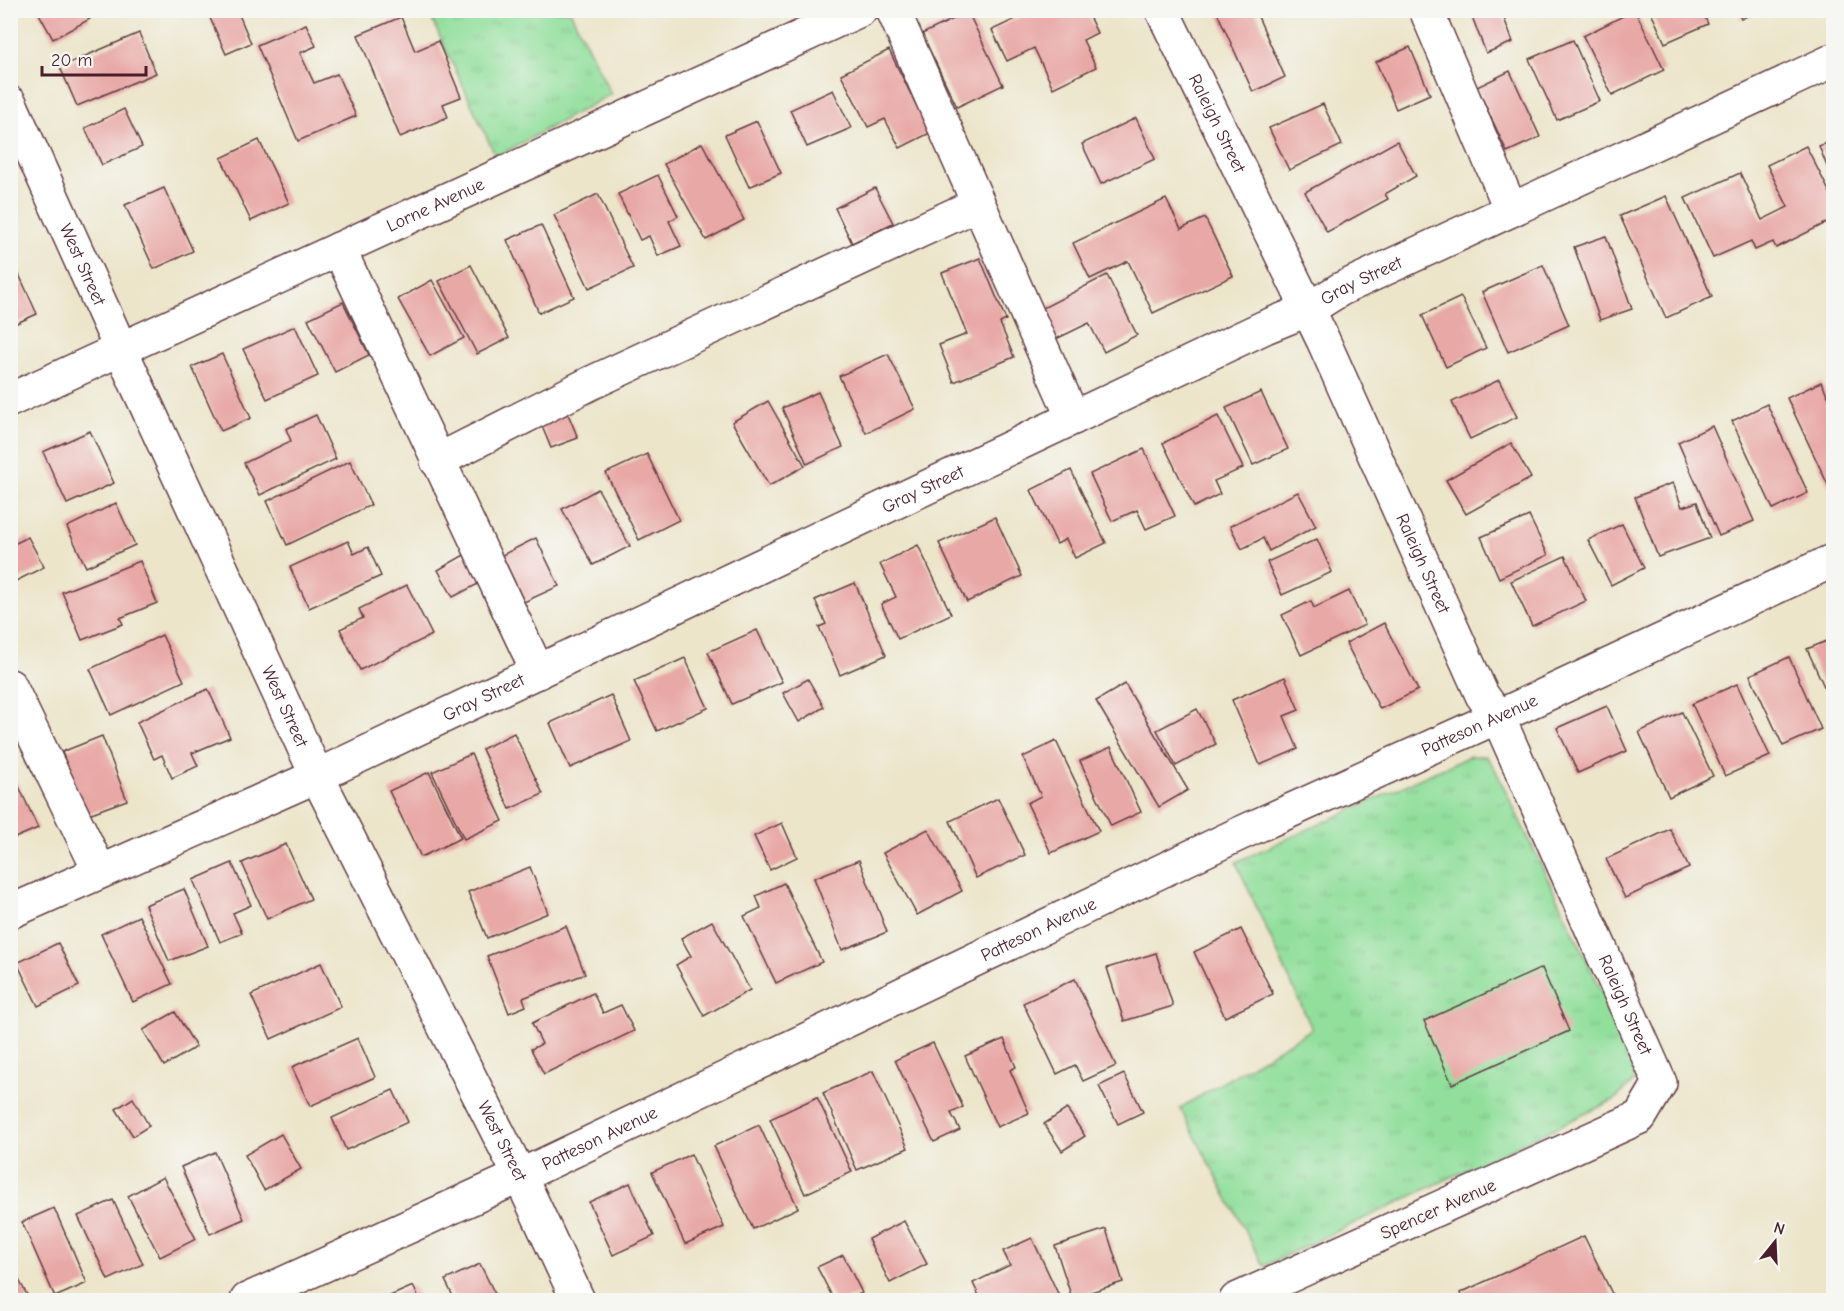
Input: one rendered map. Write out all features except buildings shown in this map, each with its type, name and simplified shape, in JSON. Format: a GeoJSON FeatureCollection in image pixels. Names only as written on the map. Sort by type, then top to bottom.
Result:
{"type":"FeatureCollection","features":[{"type":"Feature","properties":{"kind":"street","name":"Lorne Avenue"},"geometry":{"type":"LineString","coordinates":[[10,400],[860,10]]}},
{"type":"Feature","properties":{"kind":"street"},"geometry":{"type":"LineString","coordinates":[[893,10],[1073,418]]}},
{"type":"Feature","properties":{"kind":"street","name":"Raleigh Street"},"geometry":{"type":"LineString","coordinates":[[1162,10],[1307,310],[1482,695],[1498,717],[1660,1083],[1640,1117]]}},
{"type":"Feature","properties":{"kind":"street"},"geometry":{"type":"LineString","coordinates":[[1426,10],[1511,210]]}},
{"type":"Feature","properties":{"kind":"street","name":"Gray Street"},"geometry":{"type":"LineString","coordinates":[[10,912],[317,776],[1264,327],[1307,310],[1341,289],[1833,60]]}},
{"type":"Feature","properties":{"kind":"street","name":"West Street"},"geometry":{"type":"LineString","coordinates":[[10,103],[317,776],[520,1176],[578,1300]]}},
{"type":"Feature","properties":{"kind":"street"},"geometry":{"type":"LineString","coordinates":[[437,461],[591,383],[978,204]]}},
{"type":"Feature","properties":{"kind":"street"},"geometry":{"type":"LineString","coordinates":[[339,249],[538,672]]}},
{"type":"Feature","properties":{"kind":"street","name":"Patteson Avenue"},"geometry":{"type":"LineString","coordinates":[[247,1300],[520,1176],[1218,844],[1833,561]]}},
{"type":"Feature","properties":{"kind":"street"},"geometry":{"type":"LineString","coordinates":[[10,686],[100,872]]}},
{"type":"Feature","properties":{"kind":"street","name":"Spencer Avenue"},"geometry":{"type":"LineString","coordinates":[[1236,1300],[1640,1117]]}},
{"type":"Feature","properties":{"kind":"green space"},"geometry":{"type":"Polygon","coordinates":[[[428,11],[570,11],[611,94],[496,157],[428,11]]]}},
{"type":"Feature","properties":{"kind":"green space"},"geometry":{"type":"Polygon","coordinates":[[[1470,756],[1486,756],[1494,767],[1633,1056],[1634,1081],[1614,1100],[1264,1266],[1180,1108],[1312,1029],[1236,862],[1470,756]]]}}]}
